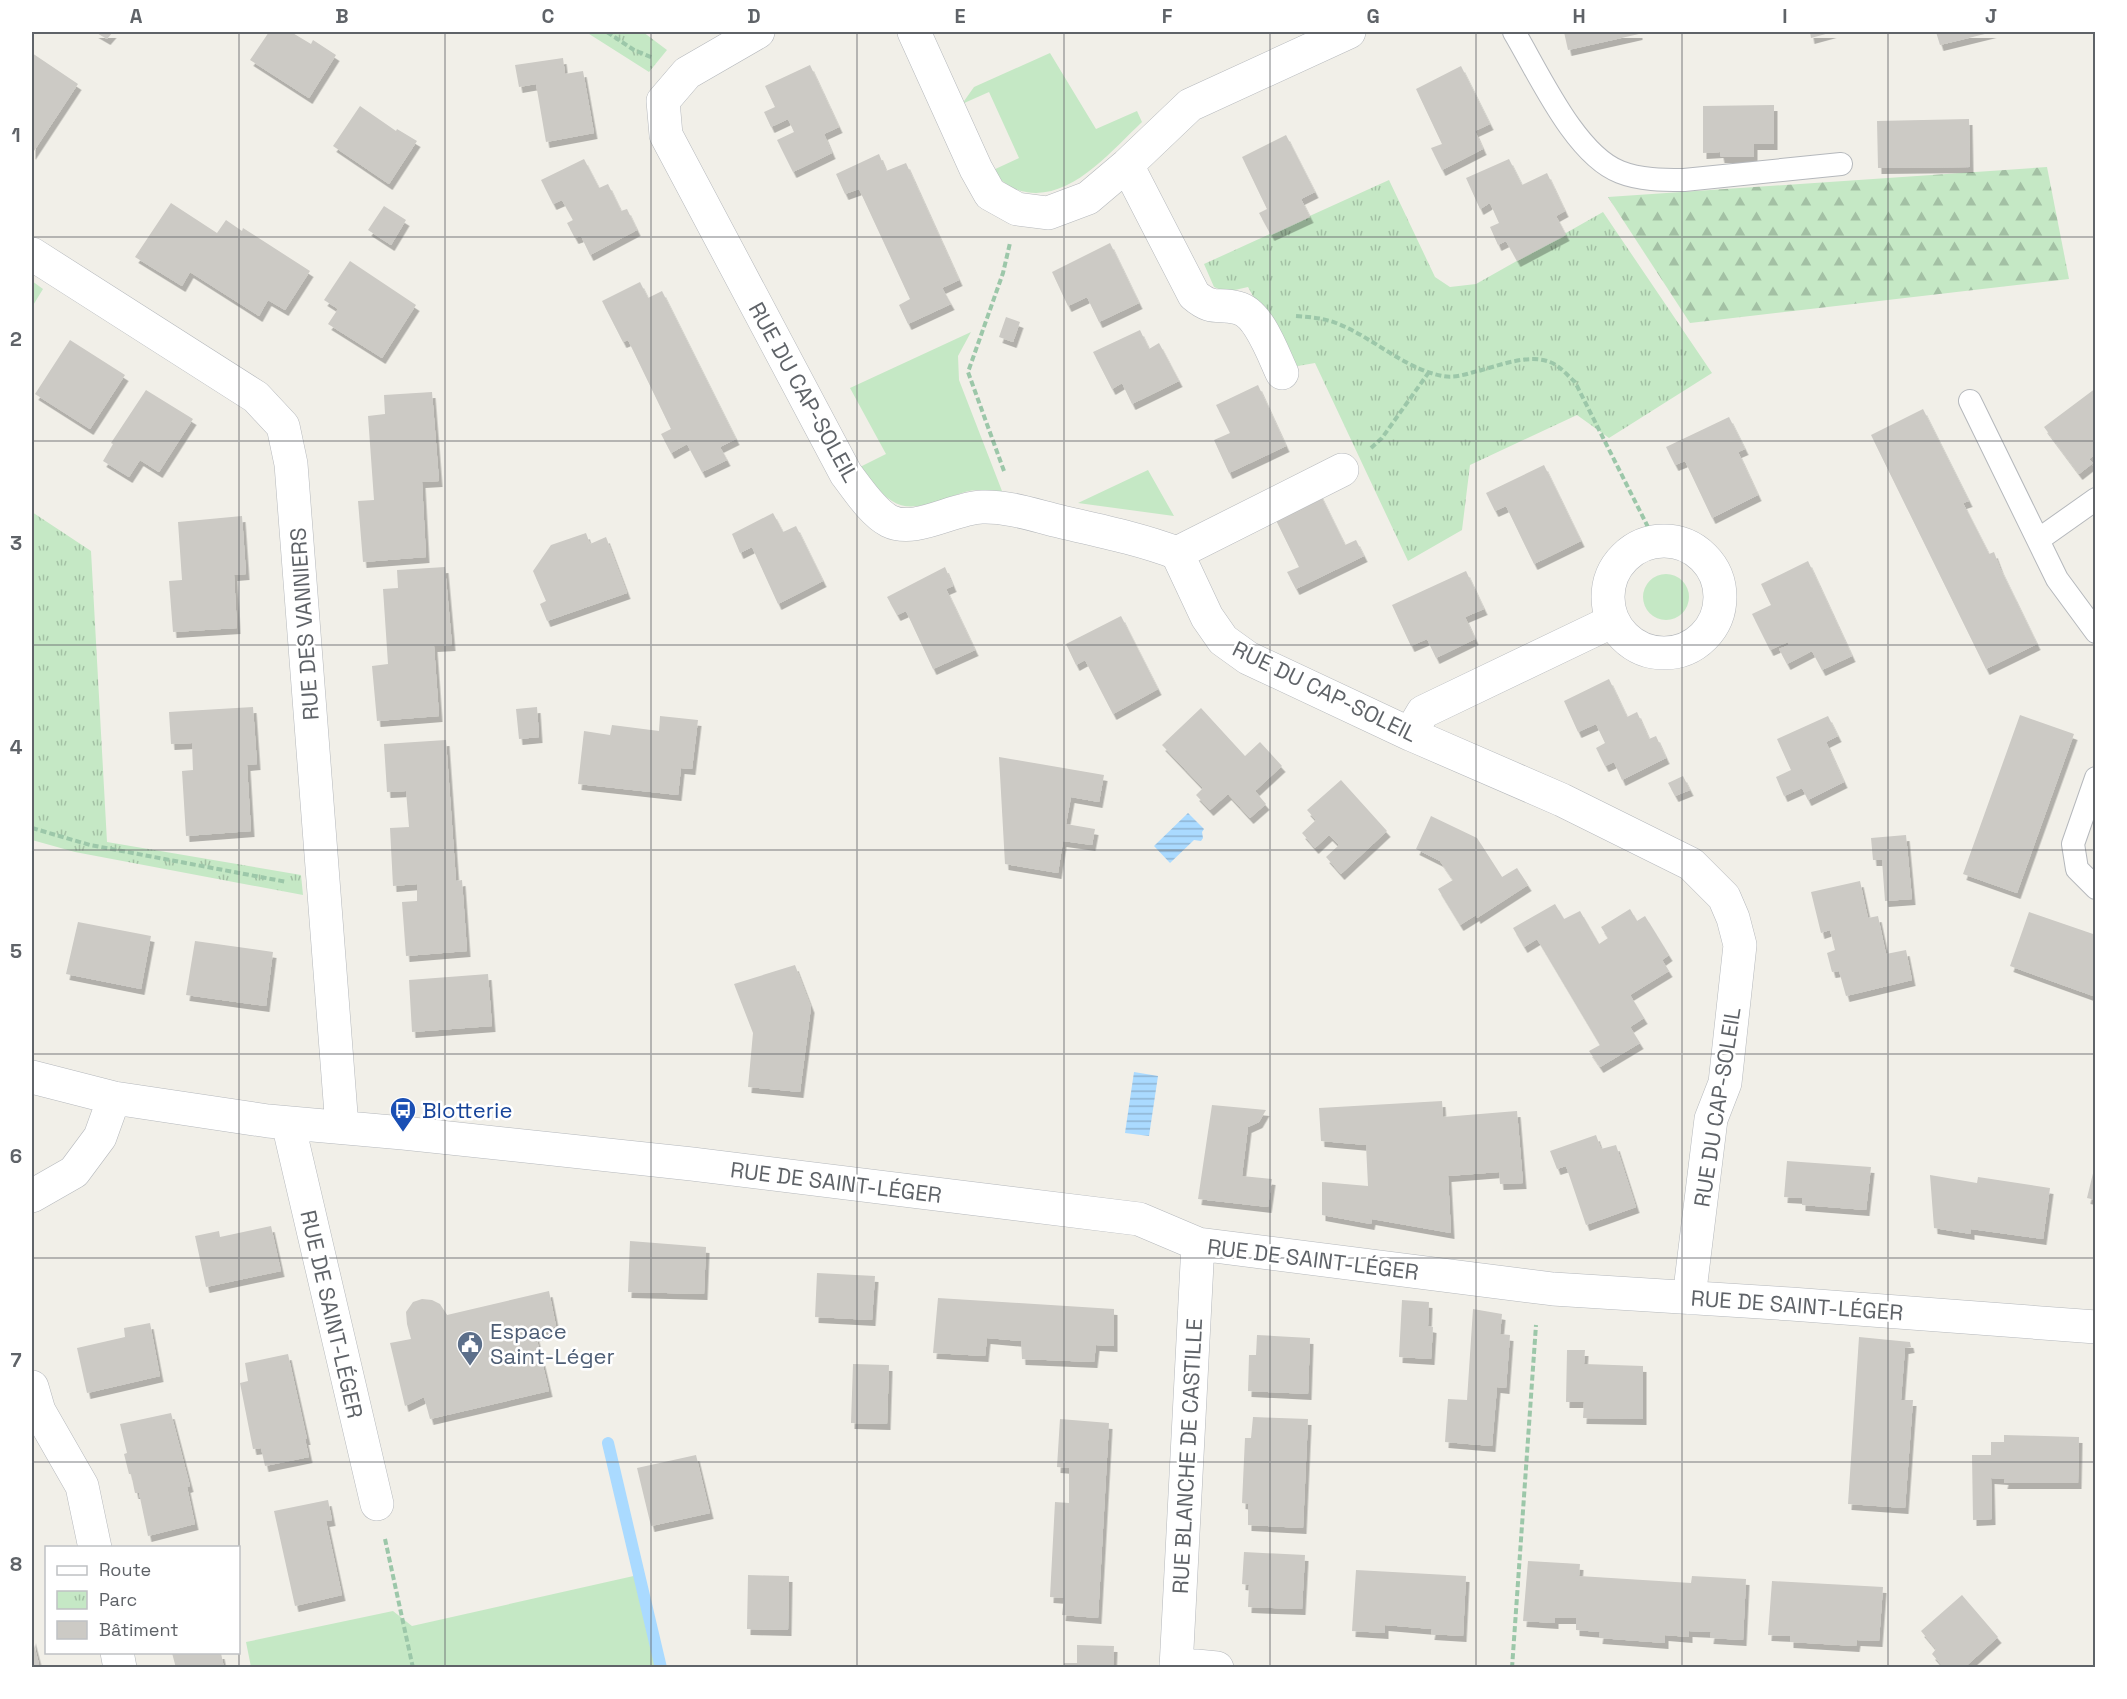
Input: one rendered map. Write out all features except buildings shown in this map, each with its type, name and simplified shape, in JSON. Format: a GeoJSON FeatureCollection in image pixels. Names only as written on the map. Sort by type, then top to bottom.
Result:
{"type":"FeatureCollection","features":[{"type":"Feature","properties":{"kind":"street","name":"RUE DU CAP-SOLEIL"},"geometry":{"type":"LineString","coordinates":[[758,32],[687,74],[663,101],[666,135],[846,474],[868,503],[889,521],[914,525],[956,511],[982,507],[1013,510],[1152,544],[1177,554],[1207,617],[1223,640],[1248,658],[1410,734],[1562,800],[1691,864],[1724,897],[1733,918],[1740,945],[1725,1083],[1711,1119],[1689,1298]]}},
{"type":"Feature","properties":{"kind":"street"},"geometry":{"type":"LineString","coordinates":[[914,32],[976,169],[990,194],[1017,209],[1048,213],[1088,198],[1127,165],[1190,105],[1349,32]]}},
{"type":"Feature","properties":{"kind":"street"},"geometry":{"type":"LineString","coordinates":[[1127,165],[1194,295],[1204,304],[1238,308],[1250,314],[1257,322],[1282,373]]}},
{"type":"Feature","properties":{"kind":"street","name":"RUE DES VANNIERS"},"geometry":{"type":"LineString","coordinates":[[32,254],[256,398],[283,426],[291,464],[342,1127]]}},
{"type":"Feature","properties":{"kind":"street"},"geometry":{"type":"LineString","coordinates":[[1177,554],[1342,470]]}},
{"type":"Feature","properties":{"kind":"street"},"geometry":{"type":"LineString","coordinates":[[1668,540],[1701,554],[1716,574],[1720,592],[1719,610],[1715,621],[1700,641],[1679,651],[1667,653],[1655,653],[1633,644],[1623,636],[1613,621],[1608,603],[1608,591],[1616,568],[1623,558],[1633,550],[1655,541],[1668,540]]}},
{"type":"Feature","properties":{"kind":"street"},"geometry":{"type":"LineString","coordinates":[[1410,734],[1424,712],[1613,621]]}},
{"type":"Feature","properties":{"kind":"street","name":"RUE DE SAINT-LÉGER"},"geometry":{"type":"LineString","coordinates":[[32,1077],[114,1098],[288,1123],[692,1164],[1139,1219],[1198,1244],[1553,1289],[2096,1327]]}},
{"type":"Feature","properties":{"kind":"street"},"geometry":{"type":"LineString","coordinates":[[32,1196],[74,1172],[100,1137],[114,1098]]}},
{"type":"Feature","properties":{"kind":"street","name":"RUE DE SAINT-LÉGER"},"geometry":{"type":"LineString","coordinates":[[288,1123],[377,1504]]}},
{"type":"Feature","properties":{"kind":"street","name":"RUE BLANCHE DE CASTILLE"},"geometry":{"type":"LineString","coordinates":[[1176,1666],[1198,1244]]}},
{"type":"Feature","properties":{"kind":"street"},"geometry":{"type":"LineString","coordinates":[[32,1386],[39,1411],[82,1486],[95,1546]]}},
{"type":"Feature","properties":{"kind":"street"},"geometry":{"type":"LineString","coordinates":[[1176,1666],[1217,1668]]}},
{"type":"Feature","properties":{"kind":"lane"},"geometry":{"type":"LineString","coordinates":[[1514,32],[1578,138],[1606,165],[1620,173],[1659,180],[1684,180],[1841,164]]}},
{"type":"Feature","properties":{"kind":"lane"},"geometry":{"type":"LineString","coordinates":[[1970,401],[2057,579],[2096,632]]}},
{"type":"Feature","properties":{"kind":"lane"},"geometry":{"type":"LineString","coordinates":[[2038,540],[2096,499]]}},
{"type":"Feature","properties":{"kind":"lane"},"geometry":{"type":"LineString","coordinates":[[2096,778],[2073,844],[2077,870],[2096,888]]}},
{"type":"Feature","properties":{"kind":"path"},"geometry":{"type":"LineString","coordinates":[[607,32],[634,50],[687,74]]}},
{"type":"Feature","properties":{"kind":"path"},"geometry":{"type":"LineString","coordinates":[[1013,510],[1008,482],[968,372],[1003,273],[1017,209]]}},
{"type":"Feature","properties":{"kind":"path"},"geometry":{"type":"LineString","coordinates":[[1257,322],[1294,316],[1317,317],[1337,323],[1429,372],[1444,376],[1460,376],[1522,361],[1551,362],[1575,382],[1655,541]]}},
{"type":"Feature","properties":{"kind":"path"},"geometry":{"type":"LineString","coordinates":[[1382,438],[1429,372]]}},
{"type":"Feature","properties":{"kind":"path"},"geometry":{"type":"LineString","coordinates":[[32,828],[90,845],[323,887]]}},
{"type":"Feature","properties":{"kind":"path"},"geometry":{"type":"LineString","coordinates":[[1512,1668],[1534,1328],[1553,1289]]}},
{"type":"Feature","properties":{"kind":"path"},"geometry":{"type":"LineString","coordinates":[[377,1504],[413,1668]]}},
{"type":"Feature","properties":{"kind":"green space"},"geometry":{"type":"Polygon","coordinates":[[[586,32],[643,32],[667,50],[649,72],[586,32]]]}},
{"type":"Feature","properties":{"kind":"green space"},"geometry":{"type":"Polygon","coordinates":[[[1050,53],[1096,129],[1137,111],[1142,122],[1082,176],[1065,186],[1047,192],[1028,192],[1009,186],[991,171],[1019,158],[989,92],[962,104],[974,87],[1050,53]]]}},
{"type":"Feature","properties":{"kind":"green space"},"geometry":{"type":"Polygon","coordinates":[[[2047,167],[2069,279],[1690,323],[1608,197],[2047,167]]]}},
{"type":"Feature","properties":{"kind":"green space"},"geometry":{"type":"Polygon","coordinates":[[[1389,180],[1435,277],[1450,287],[1476,284],[1603,212],[1712,373],[1609,438],[1577,415],[1470,465],[1462,530],[1408,561],[1315,363],[1292,367],[1248,287],[1226,292],[1214,287],[1204,264],[1389,180]]]}},
{"type":"Feature","properties":{"kind":"green space"},"geometry":{"type":"Polygon","coordinates":[[[32,281],[43,289],[32,307],[32,281]]]}},
{"type":"Feature","properties":{"kind":"green space"},"geometry":{"type":"Polygon","coordinates":[[[971,332],[958,356],[959,380],[1002,491],[973,490],[920,506],[901,505],[883,494],[860,467],[886,454],[850,388],[971,332]]]}},
{"type":"Feature","properties":{"kind":"green space"},"geometry":{"type":"Polygon","coordinates":[[[1148,470],[1174,516],[1078,503],[1148,470]]]}},
{"type":"Feature","properties":{"kind":"green space"},"geometry":{"type":"Polygon","coordinates":[[[32,512],[91,551],[107,842],[301,875],[303,895],[75,852],[32,840],[32,512]]]}},
{"type":"Feature","properties":{"kind":"green space"},"geometry":{"type":"Polygon","coordinates":[[[1666,574],[1682,581],[1689,597],[1682,613],[1666,620],[1650,613],[1643,597],[1650,581],[1666,574]]]}},
{"type":"Feature","properties":{"kind":"green space"},"geometry":{"type":"Polygon","coordinates":[[[638,1575],[661,1667],[251,1667],[246,1642],[393,1611],[412,1626],[638,1575]]]}},
{"type":"Feature","properties":{"kind":"water"},"geometry":{"type":"Polygon","coordinates":[[[1188,813],[1204,829],[1203,838],[1201,841],[1194,840],[1170,863],[1154,846],[1188,813]]]}},
{"type":"Feature","properties":{"kind":"water"},"geometry":{"type":"Polygon","coordinates":[[[1134,1072],[1158,1076],[1149,1136],[1125,1133],[1134,1072]]]}},
{"type":"Feature","properties":{"kind":"waterway"},"geometry":{"type":"LineString","coordinates":[[608,1443],[661,1668]]}},
{"type":"Feature","properties":{"kind":"place","name":"Blotterie"},"geometry":{"type":"Point","coordinates":[403,1133]}},
{"type":"Feature","properties":{"kind":"place","name":"Espace Saint-Léger"},"geometry":{"type":"Point","coordinates":[470,1367]}}]}
